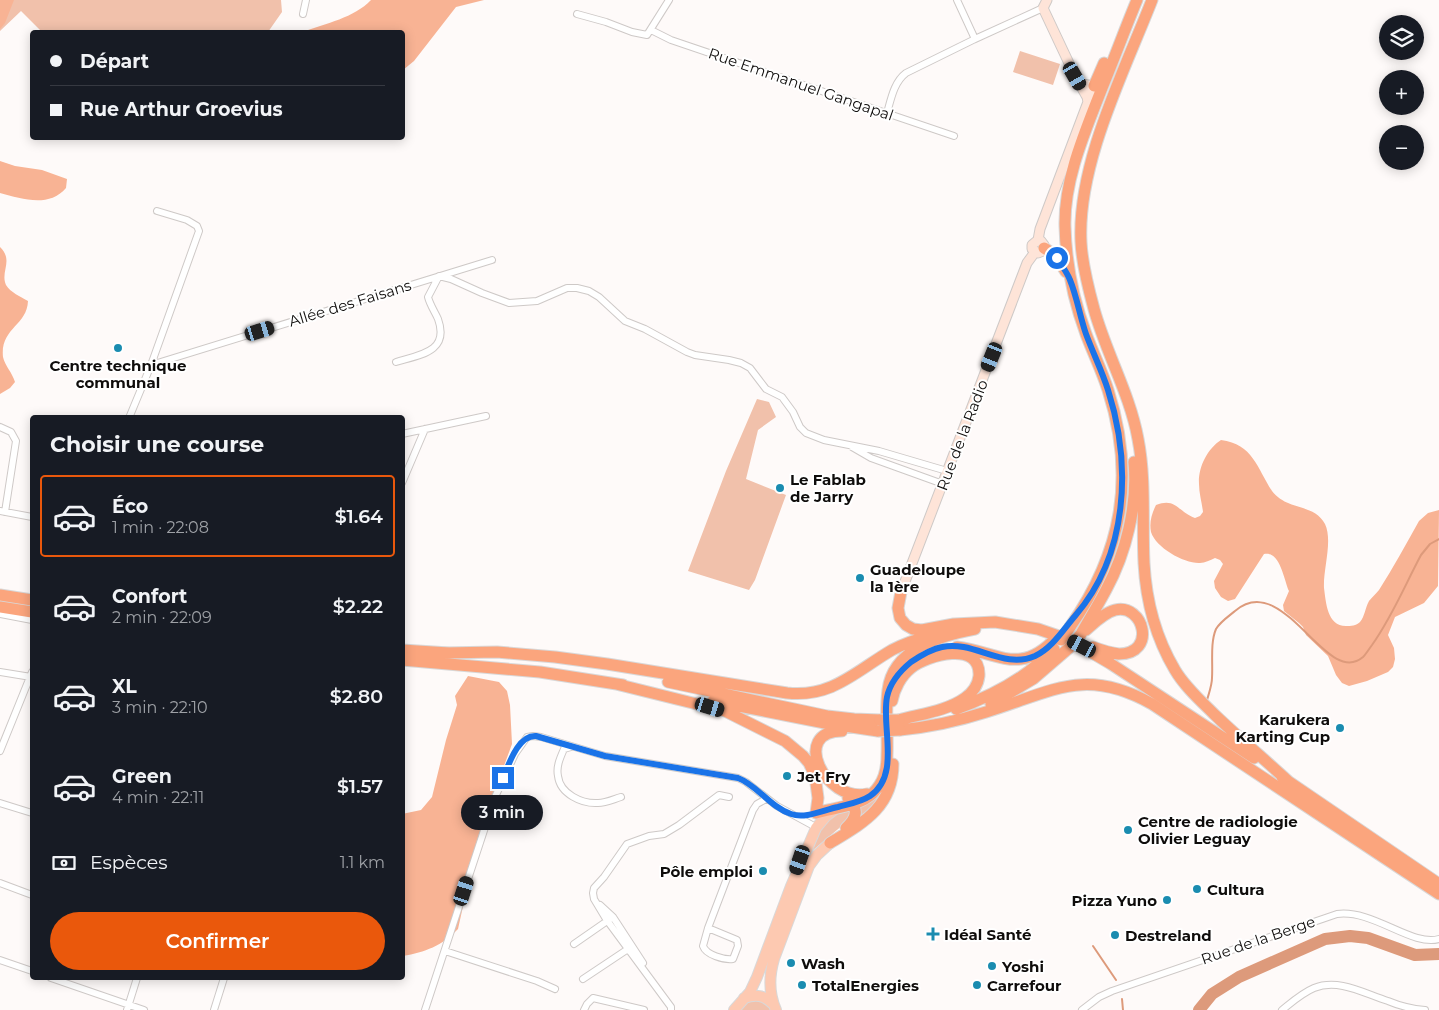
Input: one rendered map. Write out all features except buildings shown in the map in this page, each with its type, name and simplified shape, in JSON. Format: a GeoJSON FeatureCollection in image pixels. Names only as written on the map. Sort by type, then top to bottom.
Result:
{"type":"FeatureCollection","features":[{"type":"Feature","properties":{"kind":"highway"},"geometry":{"type":"LineString","coordinates":[[1094,86],[1132,0]]}},
{"type":"Feature","properties":{"kind":"highway"},"geometry":{"type":"LineString","coordinates":[[943,723],[975,711],[1020,688],[1038,674],[1064,641],[1068,627],[1100,578],[1112,545],[1122,502],[1123,473],[1121,448],[1108,389],[1086,333],[1070,279],[1066,257],[1065,225],[1067,199],[1088,125],[1137,0]]}},
{"type":"Feature","properties":{"kind":"highway"},"geometry":{"type":"LineString","coordinates":[[1152,0],[1096,144],[1082,211],[1081,241],[1084,268],[1094,311],[1134,419],[1139,443],[1144,496],[1144,566],[1156,630],[1176,672],[1192,691],[1234,734],[1288,781]]}},
{"type":"Feature","properties":{"kind":"highway"},"geometry":{"type":"LineString","coordinates":[[1039,247],[1057,258],[1070,279]]}},
{"type":"Feature","properties":{"kind":"highway"},"geometry":{"type":"LineString","coordinates":[[1081,634],[1112,579],[1130,522],[1134,499],[1135,469],[1126,400]]}},
{"type":"Feature","properties":{"kind":"highway"},"geometry":{"type":"LineString","coordinates":[[0,589],[30,592]]}},
{"type":"Feature","properties":{"kind":"highway"},"geometry":{"type":"LineString","coordinates":[[902,592],[898,608],[900,618],[913,629],[927,630],[954,624],[982,622],[1029,627],[1048,631],[1111,664],[1439,884]]}},
{"type":"Feature","properties":{"kind":"highway"},"geometry":{"type":"LineString","coordinates":[[0,595],[30,600]]}},
{"type":"Feature","properties":{"kind":"highway"},"geometry":{"type":"LineString","coordinates":[[0,607],[30,612]]}},
{"type":"Feature","properties":{"kind":"highway"},"geometry":{"type":"LineString","coordinates":[[887,700],[891,686],[901,671],[923,654],[942,647],[962,647],[1002,658],[1017,660],[1036,655],[1045,649],[1064,641],[1081,634],[1108,613],[1122,610],[1134,615],[1144,632],[1142,642],[1135,649],[1120,654],[1064,641]]}},
{"type":"Feature","properties":{"kind":"highway"},"geometry":{"type":"LineString","coordinates":[[405,650],[497,652],[554,657],[787,694],[804,694],[816,693],[840,684],[891,651],[923,638],[971,626],[1029,627]]}},
{"type":"Feature","properties":{"kind":"highway"},"geometry":{"type":"LineString","coordinates":[[616,684],[725,711],[785,742],[803,756],[809,763],[815,776],[818,798],[816,813],[853,803],[870,796],[883,780],[887,766],[888,685],[895,668],[904,657],[923,645],[944,636],[982,628],[1029,627]]}},
{"type":"Feature","properties":{"kind":"highway"},"geometry":{"type":"LineString","coordinates":[[899,725],[940,714],[986,697],[1031,671],[1064,641]]}},
{"type":"Feature","properties":{"kind":"highway"},"geometry":{"type":"LineString","coordinates":[[443,652],[584,667],[655,679],[879,726]]}},
{"type":"Feature","properties":{"kind":"highway"},"geometry":{"type":"LineString","coordinates":[[830,843],[871,814],[881,804],[891,787],[893,773],[890,709],[895,690],[903,676],[920,662],[940,654],[956,653],[975,661],[978,667],[978,679],[975,688],[964,698],[899,725]]}},
{"type":"Feature","properties":{"kind":"highway"},"geometry":{"type":"LineString","coordinates":[[405,660],[567,675],[825,723],[879,726]]}},
{"type":"Feature","properties":{"kind":"highway"},"geometry":{"type":"LineString","coordinates":[[830,843],[854,820],[856,812],[853,803],[822,771],[816,757],[818,742],[828,732],[879,726],[943,723],[987,712],[1063,686],[1086,684],[1111,686],[1152,704],[1439,894]]}},
{"type":"Feature","properties":{"kind":"highway"},"geometry":{"type":"LineString","coordinates":[[834,785],[846,793],[858,795],[869,793],[877,788]]}},
{"type":"Feature","properties":{"kind":"highway"},"geometry":{"type":"LineString","coordinates":[[1348,835],[1439,902]]}},
{"type":"Feature","properties":{"kind":"main road"},"geometry":{"type":"LineString","coordinates":[[791,886],[816,828],[826,816],[838,807]]}},
{"type":"Feature","properties":{"kind":"main road"},"geometry":{"type":"LineString","coordinates":[[734,1010],[750,992],[757,977],[816,813]]}},
{"type":"Feature","properties":{"kind":"main road"},"geometry":{"type":"LineString","coordinates":[[775,1007],[770,980],[774,959],[809,866],[817,855],[830,843]]}},
{"type":"Feature","properties":{"kind":"main road"},"geometry":{"type":"LineString","coordinates":[[744,998],[756,995],[768,999],[775,1007]]}},
{"type":"Feature","properties":{"kind":"street"},"geometry":{"type":"LineString","coordinates":[[303,14],[306,0]]}},
{"type":"Feature","properties":{"kind":"street"},"geometry":{"type":"LineString","coordinates":[[577,14],[647,35],[669,0]]}},
{"type":"Feature","properties":{"kind":"street"},"geometry":{"type":"LineString","coordinates":[[957,0],[974,39]]}},
{"type":"Feature","properties":{"kind":"street"},"geometry":{"type":"LineString","coordinates":[[887,113],[896,85],[902,76],[1045,4],[1088,102]]}},
{"type":"Feature","properties":{"kind":"street","name":"Rue Emmanuel Gangapal"},"geometry":{"type":"LineString","coordinates":[[651,30],[664,38],[954,136]]}},
{"type":"Feature","properties":{"kind":"street"},"geometry":{"type":"LineString","coordinates":[[1075,76],[1082,84],[1094,86]]}},
{"type":"Feature","properties":{"kind":"street","name":"Rue de la Radio"},"geometry":{"type":"LineString","coordinates":[[902,592],[1027,263],[1039,247],[1040,229],[1094,86]]}},
{"type":"Feature","properties":{"kind":"street"},"geometry":{"type":"LineString","coordinates":[[130,415],[199,231],[197,226],[192,223],[157,211]]}},
{"type":"Feature","properties":{"kind":"street","name":"Allée des Faisans"},"geometry":{"type":"LineString","coordinates":[[150,364],[492,260]]}},
{"type":"Feature","properties":{"kind":"street"},"geometry":{"type":"LineString","coordinates":[[396,362],[434,349],[438,343],[440,329],[428,297],[439,276],[452,279],[508,303],[537,301],[567,288],[577,288],[589,291],[599,297],[624,321],[645,329],[687,352],[730,360],[750,368],[766,389],[782,397],[793,412],[800,427],[806,433],[824,440],[879,451],[947,470]]}},
{"type":"Feature","properties":{"kind":"street"},"geometry":{"type":"LineString","coordinates":[[405,433],[486,416]]}},
{"type":"Feature","properties":{"kind":"street"},"geometry":{"type":"LineString","coordinates":[[0,426],[11,432],[16,444],[3,512],[30,517]]}},
{"type":"Feature","properties":{"kind":"street"},"geometry":{"type":"LineString","coordinates":[[405,476],[425,429]]}},
{"type":"Feature","properties":{"kind":"street"},"geometry":{"type":"LineString","coordinates":[[845,443],[871,458],[943,484]]}},
{"type":"Feature","properties":{"kind":"street"},"geometry":{"type":"LineString","coordinates":[[0,614],[30,620]]}},
{"type":"Feature","properties":{"kind":"street"},"geometry":{"type":"LineString","coordinates":[[0,672],[30,674]]}},
{"type":"Feature","properties":{"kind":"street"},"geometry":{"type":"LineString","coordinates":[[0,751],[2,740],[30,678]]}},
{"type":"Feature","properties":{"kind":"street"},"geometry":{"type":"LineString","coordinates":[[425,1010],[495,797],[514,754],[524,739],[531,736],[541,737],[616,758],[738,778],[746,782],[766,799],[812,825]]}},
{"type":"Feature","properties":{"kind":"street"},"geometry":{"type":"LineString","coordinates":[[572,746],[564,749],[558,761],[558,777],[563,789],[576,799],[591,803],[600,803],[621,797]]}},
{"type":"Feature","properties":{"kind":"street"},"geometry":{"type":"LineString","coordinates":[[671,1010],[671,1007],[610,919],[594,899],[592,893],[627,844],[649,836],[664,834],[719,795],[729,796]]}},
{"type":"Feature","properties":{"kind":"street"},"geometry":{"type":"LineString","coordinates":[[708,928],[737,940],[738,946],[733,959],[705,951],[703,946],[708,928],[753,810],[757,804],[766,799]]}},
{"type":"Feature","properties":{"kind":"street"},"geometry":{"type":"LineString","coordinates":[[0,803],[30,811]]}},
{"type":"Feature","properties":{"kind":"street"},"geometry":{"type":"LineString","coordinates":[[792,814],[805,815],[816,813]]}},
{"type":"Feature","properties":{"kind":"street"},"geometry":{"type":"LineString","coordinates":[[0,884],[30,894]]}},
{"type":"Feature","properties":{"kind":"street","name":"Rue de la Berge"},"geometry":{"type":"LineString","coordinates":[[1082,1010],[1099,997],[1112,991],[1337,914],[1360,915],[1417,938],[1428,941],[1439,940]]}},
{"type":"Feature","properties":{"kind":"street"},"geometry":{"type":"LineString","coordinates":[[574,944],[610,919]]}},
{"type":"Feature","properties":{"kind":"street"},"geometry":{"type":"LineString","coordinates":[[582,979],[630,948]]}},
{"type":"Feature","properties":{"kind":"street"},"geometry":{"type":"LineString","coordinates":[[630,948],[678,1010]]}},
{"type":"Feature","properties":{"kind":"street"},"geometry":{"type":"LineString","coordinates":[[445,950],[537,981],[555,989]]}},
{"type":"Feature","properties":{"kind":"street"},"geometry":{"type":"LineString","coordinates":[[0,960],[30,970]]}},
{"type":"Feature","properties":{"kind":"street"},"geometry":{"type":"LineString","coordinates":[[56,980],[128,1007],[144,1010]]}},
{"type":"Feature","properties":{"kind":"street"},"geometry":{"type":"LineString","coordinates":[[128,1007],[136,980]]}},
{"type":"Feature","properties":{"kind":"street"},"geometry":{"type":"LineString","coordinates":[[214,1010],[223,980]]}},
{"type":"Feature","properties":{"kind":"street"},"geometry":{"type":"LineString","coordinates":[[1282,1010],[1300,996],[1315,988],[1326,985],[1360,990],[1402,1006],[1425,1010]]}},
{"type":"Feature","properties":{"kind":"street"},"geometry":{"type":"LineString","coordinates":[[584,1010],[586,1004],[593,998],[644,1010]]}},
{"type":"Feature","properties":{"kind":"shaded area"},"geometry":{"type":"Polygon","coordinates":[[[0,0],[281,0],[282,12],[269,30],[40,30],[21,11],[0,31],[0,0]]]}},
{"type":"Feature","properties":{"kind":"shaded area"},"geometry":{"type":"Polygon","coordinates":[[[0,0],[14,0],[5,23],[0,29],[0,0]]]}},
{"type":"Feature","properties":{"kind":"shaded area"},"geometry":{"type":"Polygon","coordinates":[[[371,0],[484,0],[456,7],[414,61],[405,68],[405,30],[309,30],[348,16],[371,0]]]}},
{"type":"Feature","properties":{"kind":"shaded area"},"geometry":{"type":"Polygon","coordinates":[[[1020,51],[1060,64],[1053,85],[1013,72],[1020,51]]]}},
{"type":"Feature","properties":{"kind":"shaded area"},"geometry":{"type":"Polygon","coordinates":[[[0,161],[15,166],[42,170],[67,179],[66,188],[52,198],[43,200],[17,198],[0,193],[0,161]]]}},
{"type":"Feature","properties":{"kind":"shaded area"},"geometry":{"type":"Polygon","coordinates":[[[0,247],[6,257],[4,275],[6,285],[13,292],[28,301],[27,309],[9,333],[3,347],[4,360],[15,382],[10,388],[0,394],[0,247]]]}},
{"type":"Feature","properties":{"kind":"shaded area"},"geometry":{"type":"Polygon","coordinates":[[[757,399],[769,402],[776,417],[758,430],[746,479],[786,495],[755,580],[749,590],[688,571],[726,471],[757,399]]]}},
{"type":"Feature","properties":{"kind":"shaded area"},"geometry":{"type":"Polygon","coordinates":[[[1221,440],[1240,446],[1253,458],[1272,491],[1278,497],[1285,502],[1314,513],[1325,524],[1328,538],[1324,588],[1331,618],[1340,625],[1352,626],[1360,622],[1369,601],[1379,590],[1419,521],[1428,513],[1439,510],[1438,586],[1424,603],[1395,617],[1388,635],[1394,648],[1395,659],[1393,667],[1388,672],[1349,686],[1342,683],[1336,675],[1328,656],[1306,635],[1303,627],[1284,611],[1283,605],[1289,591],[1278,561],[1269,554],[1264,554],[1235,599],[1228,601],[1221,597],[1215,588],[1214,581],[1223,564],[1220,560],[1215,558],[1200,563],[1187,561],[1172,554],[1154,538],[1150,525],[1156,505],[1163,503],[1173,504],[1195,518],[1203,512],[1199,487],[1200,472],[1204,459],[1221,440]]]}},
{"type":"Feature","properties":{"kind":"shaded area"},"geometry":{"type":"Polygon","coordinates":[[[468,676],[499,682],[507,691],[510,705],[512,744],[479,834],[458,929],[446,940],[433,947],[405,956],[405,813],[421,810],[432,797],[457,705],[455,696],[468,676]]]}},
{"type":"Feature","properties":{"kind":"shaded area"},"geometry":{"type":"Polygon","coordinates":[[[878,793],[882,796],[869,812],[858,818],[857,804],[878,793]]]}},
{"type":"Feature","properties":{"kind":"shaded area"},"geometry":{"type":"Polygon","coordinates":[[[841,807],[852,811],[850,819],[812,851],[809,849],[817,830],[841,807]]]}},
{"type":"Feature","properties":{"kind":"shaded area"},"geometry":{"type":"Polygon","coordinates":[[[754,999],[766,1002],[772,1010],[738,1010],[743,1004],[754,999]]]}},
{"type":"Feature","properties":{"kind":"waterway"},"geometry":{"type":"LineString","coordinates":[[1207,700],[1212,681],[1214,635],[1220,624],[1235,611],[1253,602],[1270,605],[1287,616],[1334,657],[1349,662],[1363,657],[1366,653],[1386,623],[1421,555],[1430,544],[1439,539]]}},
{"type":"Feature","properties":{"kind":"waterway"},"geometry":{"type":"LineString","coordinates":[[1199,1010],[1212,994],[1239,977],[1325,939],[1350,936],[1368,938],[1415,955],[1439,954]]}},
{"type":"Feature","properties":{"kind":"waterway"},"geometry":{"type":"LineString","coordinates":[[1093,946],[1116,980]]}},
{"type":"Feature","properties":{"kind":"waterway"},"geometry":{"type":"LineString","coordinates":[[1122,999],[1123,1010]]}},
{"type":"Feature","properties":{"kind":"place","name":"Centre technique communal"},"geometry":{"type":"Point","coordinates":[118,348]}},
{"type":"Feature","properties":{"kind":"place","name":"Le Fablab de Jarry"},"geometry":{"type":"Point","coordinates":[780,488]}},
{"type":"Feature","properties":{"kind":"place","name":"Guadeloupe la 1ère"},"geometry":{"type":"Point","coordinates":[860,578]}},
{"type":"Feature","properties":{"kind":"place","name":"Karukera Karting Cup"},"geometry":{"type":"Point","coordinates":[1340,728]}},
{"type":"Feature","properties":{"kind":"place","name":"Jet Fry"},"geometry":{"type":"Point","coordinates":[787,776]}},
{"type":"Feature","properties":{"kind":"place","name":"Centre de radiologie Olivier Leguay"},"geometry":{"type":"Point","coordinates":[1128,830]}},
{"type":"Feature","properties":{"kind":"place","name":"Pôle emploi"},"geometry":{"type":"Point","coordinates":[763,871]}},
{"type":"Feature","properties":{"kind":"place","name":"Cultura"},"geometry":{"type":"Point","coordinates":[1197,889]}},
{"type":"Feature","properties":{"kind":"place","name":"Pizza Yuno"},"geometry":{"type":"Point","coordinates":[1167,900]}},
{"type":"Feature","properties":{"kind":"place","name":"Idéal Santé"},"geometry":{"type":"Point","coordinates":[933,934]}},
{"type":"Feature","properties":{"kind":"place","name":"Destreland"},"geometry":{"type":"Point","coordinates":[1115,935]}},
{"type":"Feature","properties":{"kind":"place","name":"Wash"},"geometry":{"type":"Point","coordinates":[791,963]}},
{"type":"Feature","properties":{"kind":"place","name":"Yoshi"},"geometry":{"type":"Point","coordinates":[992,966]}},
{"type":"Feature","properties":{"kind":"place","name":"TotalEnergies"},"geometry":{"type":"Point","coordinates":[802,985]}},
{"type":"Feature","properties":{"kind":"place","name":"Carrefour"},"geometry":{"type":"Point","coordinates":[977,985]}},
{"type":"Feature","properties":{"kind":"route"},"geometry":{"type":"LineString","coordinates":[[503,778],[514,754],[524,739],[536,736],[605,756],[742,779],[766,799],[782,809],[792,814],[809,814],[863,800],[873,793],[883,780],[887,759],[888,693],[901,671],[910,663],[923,654],[950,646],[967,648],[1012,660],[1030,658],[1045,649],[1084,605],[1100,578],[1109,557],[1119,520],[1123,484],[1121,448],[1108,389],[1086,333],[1070,279],[1057,258]]}}]}
